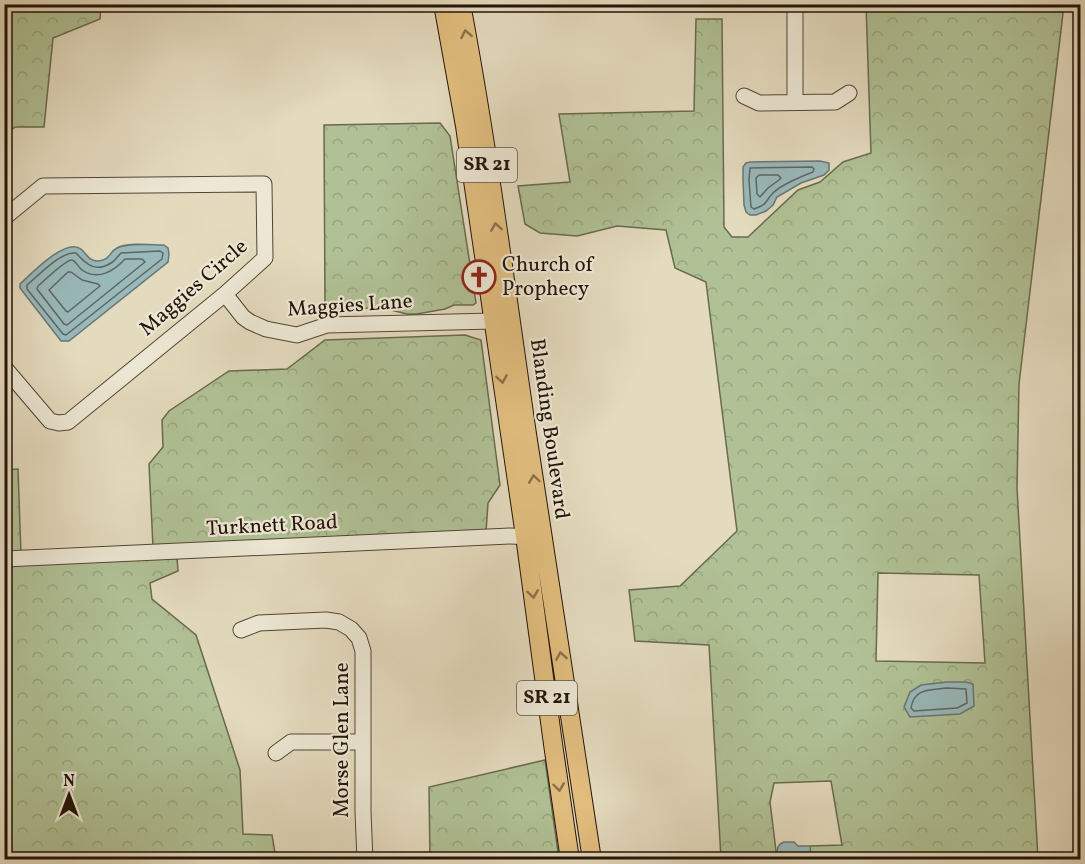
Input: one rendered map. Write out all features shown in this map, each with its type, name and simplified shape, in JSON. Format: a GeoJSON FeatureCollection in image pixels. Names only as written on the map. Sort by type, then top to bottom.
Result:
{"type":"FeatureCollection","features":[{"type":"Feature","properties":{"kind":"main road","name":"Blanding Boulevard"},"geometry":{"type":"LineString","coordinates":[[443,4],[473,125],[518,368],[553,744],[570,860]]}},
{"type":"Feature","properties":{"kind":"main road","name":"Blanding Boulevard"},"geometry":{"type":"LineString","coordinates":[[460,4],[487,281],[493,321],[574,741],[592,860]]}},
{"type":"Feature","properties":{"kind":"main road"},"geometry":{"type":"LineString","coordinates":[[487,281],[500,313],[511,326]]}},
{"type":"Feature","properties":{"kind":"main road"},"geometry":{"type":"LineString","coordinates":[[493,321],[505,336],[518,368]]}},
{"type":"Feature","properties":{"kind":"main road"},"geometry":{"type":"LineString","coordinates":[[553,744],[574,741]]}},
{"type":"Feature","properties":{"kind":"street"},"geometry":{"type":"LineString","coordinates":[[795,4],[795,102]]}},
{"type":"Feature","properties":{"kind":"street"},"geometry":{"type":"LineString","coordinates":[[744,96],[759,103],[835,102],[849,93]]}},
{"type":"Feature","properties":{"kind":"street","name":"Maggies Circle"},"geometry":{"type":"LineString","coordinates":[[4,218],[43,186],[264,184],[265,258],[225,294],[68,422],[50,421],[4,367]]}},
{"type":"Feature","properties":{"kind":"street","name":"Maggies Lane"},"geometry":{"type":"LineString","coordinates":[[225,294],[249,322],[266,329],[297,335],[327,325],[493,321]]}},
{"type":"Feature","properties":{"kind":"street","name":"Turknett Road"},"geometry":{"type":"LineString","coordinates":[[4,559],[533,537]]}},
{"type":"Feature","properties":{"kind":"street","name":"Morse Glen Lane"},"geometry":{"type":"LineString","coordinates":[[241,630],[259,623],[326,620],[339,622],[351,629],[359,638],[363,651],[365,860]]}},
{"type":"Feature","properties":{"kind":"street"},"geometry":{"type":"LineString","coordinates":[[276,753],[291,742],[363,742]]}},
{"type":"Feature","properties":{"kind":"green space"},"geometry":{"type":"Polygon","coordinates":[[[5,4],[101,5],[100,19],[53,38],[44,127],[15,127],[5,135],[5,4]]]}},
{"type":"Feature","properties":{"kind":"green space"},"geometry":{"type":"Polygon","coordinates":[[[866,5],[1064,5],[1019,384],[1017,488],[1038,859],[811,859],[810,846],[842,845],[831,781],[774,783],[770,802],[777,859],[721,859],[709,645],[635,641],[629,590],[680,586],[737,531],[706,282],[675,268],[666,230],[617,226],[577,236],[540,233],[525,224],[518,186],[570,182],[559,114],[694,111],[696,19],[722,19],[724,227],[732,237],[748,237],[798,190],[820,182],[843,162],[871,153],[866,5]],[[878,573],[876,661],[985,663],[979,575],[878,573]]]}},
{"type":"Feature","properties":{"kind":"green space"},"geometry":{"type":"Polygon","coordinates":[[[440,123],[450,136],[476,303],[454,305],[417,314],[383,308],[325,309],[324,125],[440,123]]]}},
{"type":"Feature","properties":{"kind":"green space"},"geometry":{"type":"Polygon","coordinates":[[[465,335],[481,340],[500,485],[488,503],[486,532],[153,547],[149,464],[163,447],[162,420],[169,411],[229,371],[287,369],[325,340],[465,335]]]}},
{"type":"Feature","properties":{"kind":"green space"},"geometry":{"type":"Polygon","coordinates":[[[18,469],[21,554],[5,555],[5,470],[18,469]]]}},
{"type":"Feature","properties":{"kind":"green space"},"geometry":{"type":"Polygon","coordinates":[[[177,557],[178,571],[150,583],[152,599],[196,635],[240,770],[243,834],[272,835],[276,859],[5,859],[4,565],[177,557]]]}},
{"type":"Feature","properties":{"kind":"green space"},"geometry":{"type":"Polygon","coordinates":[[[545,760],[559,859],[430,859],[429,787],[545,760]]]}},
{"type":"Feature","properties":{"kind":"water"},"geometry":{"type":"Polygon","coordinates":[[[820,161],[829,163],[829,170],[824,175],[801,183],[777,197],[766,211],[756,215],[746,212],[743,167],[746,163],[820,161]]]}},
{"type":"Feature","properties":{"kind":"water"},"geometry":{"type":"Polygon","coordinates":[[[164,245],[168,248],[168,262],[69,341],[61,341],[20,288],[20,284],[40,265],[67,248],[81,249],[90,259],[99,261],[106,259],[121,246],[164,245]]]}},
{"type":"Feature","properties":{"kind":"water"},"geometry":{"type":"Polygon","coordinates":[[[947,682],[973,684],[974,706],[960,714],[910,717],[904,707],[910,692],[921,685],[947,682]]]}},
{"type":"Feature","properties":{"kind":"water"},"geometry":{"type":"Polygon","coordinates":[[[784,842],[794,842],[798,846],[810,846],[811,859],[777,859],[778,847],[784,842]]]}},
{"type":"Feature","properties":{"kind":"place","name":"Church of Prophecy"},"geometry":{"type":"Point","coordinates":[479,277]}}]}
